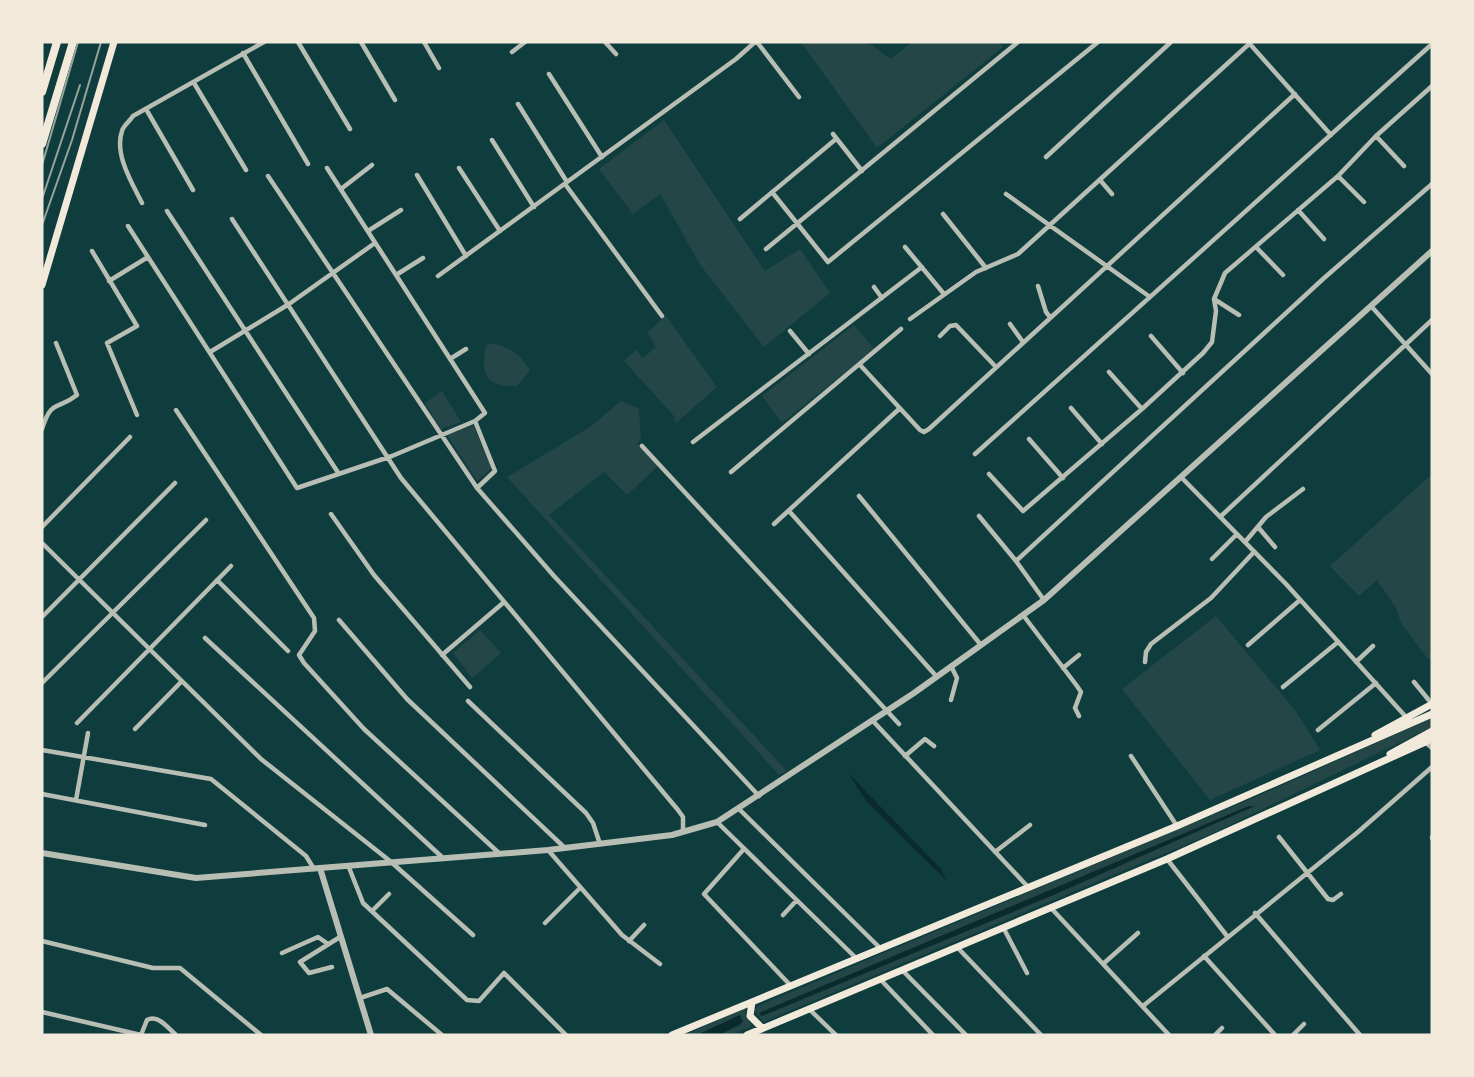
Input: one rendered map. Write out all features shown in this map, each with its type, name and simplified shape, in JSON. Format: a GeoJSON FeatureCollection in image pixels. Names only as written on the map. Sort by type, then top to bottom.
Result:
{"type":"FeatureCollection","features":[{"type":"Feature","properties":{"kind":"highway"},"geometry":{"type":"LineString","coordinates":[[42,92],[57,42]]}},
{"type":"Feature","properties":{"kind":"highway"},"geometry":{"type":"LineString","coordinates":[[42,144],[73,42]]}},
{"type":"Feature","properties":{"kind":"main road"},"geometry":{"type":"LineString","coordinates":[[42,285],[114,42]]}},
{"type":"Feature","properties":{"kind":"main road"},"geometry":{"type":"LineString","coordinates":[[1360,745],[1432,704]]}},
{"type":"Feature","properties":{"kind":"main road"},"geometry":{"type":"LineString","coordinates":[[672,1035],[1177,826],[1432,714]]}},
{"type":"Feature","properties":{"kind":"main road"},"geometry":{"type":"LineString","coordinates":[[1370,765],[1432,731]]}},
{"type":"Feature","properties":{"kind":"main road"},"geometry":{"type":"LineString","coordinates":[[747,1035],[1167,859],[1429,740]]}},
{"type":"Feature","properties":{"kind":"main road"},"geometry":{"type":"LineString","coordinates":[[752,1002],[750,1016],[762,1028]]}},
{"type":"Feature","properties":{"kind":"street"},"geometry":{"type":"LineString","coordinates":[[142,202],[129,177],[120,149],[122,130],[133,116],[264,42]]}},
{"type":"Feature","properties":{"kind":"street"},"geometry":{"type":"LineString","coordinates":[[298,42],[350,129]]}},
{"type":"Feature","properties":{"kind":"street"},"geometry":{"type":"LineString","coordinates":[[361,42],[395,100]]}},
{"type":"Feature","properties":{"kind":"street"},"geometry":{"type":"LineString","coordinates":[[424,42],[439,68]]}},
{"type":"Feature","properties":{"kind":"street"},"geometry":{"type":"LineString","coordinates":[[512,52],[525,42]]}},
{"type":"Feature","properties":{"kind":"street"},"geometry":{"type":"LineString","coordinates":[[605,42],[616,54]]}},
{"type":"Feature","properties":{"kind":"street"},"geometry":{"type":"LineString","coordinates":[[438,276],[736,59],[756,42],[800,97]]}},
{"type":"Feature","properties":{"kind":"street"},"geometry":{"type":"LineString","coordinates":[[766,249],[1018,42]]}},
{"type":"Feature","properties":{"kind":"street"},"geometry":{"type":"LineString","coordinates":[[772,192],[799,222],[828,262],[1098,42]]}},
{"type":"Feature","properties":{"kind":"street"},"geometry":{"type":"LineString","coordinates":[[1046,157],[1171,42]]}},
{"type":"Feature","properties":{"kind":"street"},"geometry":{"type":"LineString","coordinates":[[910,319],[944,294],[986,268],[1018,254],[1248,43],[1331,135]]}},
{"type":"Feature","properties":{"kind":"street"},"geometry":{"type":"LineString","coordinates":[[975,454],[1432,44]]}},
{"type":"Feature","properties":{"kind":"street"},"geometry":{"type":"LineString","coordinates":[[243,53],[308,164]]}},
{"type":"Feature","properties":{"kind":"street"},"geometry":{"type":"LineString","coordinates":[[549,74],[602,157]]}},
{"type":"Feature","properties":{"kind":"street"},"geometry":{"type":"LineString","coordinates":[[194,83],[246,170]]}},
{"type":"Feature","properties":{"kind":"street"},"geometry":{"type":"LineString","coordinates":[[989,474],[1023,511],[1142,409],[1183,373],[1212,342],[1216,311],[1214,299],[1226,273],[1338,176],[1376,136],[1432,86]]}},
{"type":"Feature","properties":{"kind":"street"},"geometry":{"type":"LineString","coordinates":[[861,366],[899,410],[924,432],[1295,94]]}},
{"type":"Feature","properties":{"kind":"street"},"geometry":{"type":"LineString","coordinates":[[518,104],[566,183],[662,316]]}},
{"type":"Feature","properties":{"kind":"street"},"geometry":{"type":"LineString","coordinates":[[146,109],[193,190]]}},
{"type":"Feature","properties":{"kind":"street"},"geometry":{"type":"LineString","coordinates":[[740,219],[835,136],[862,171]]}},
{"type":"Feature","properties":{"kind":"street"},"geometry":{"type":"LineString","coordinates":[[1376,136],[1404,166]]}},
{"type":"Feature","properties":{"kind":"street"},"geometry":{"type":"LineString","coordinates":[[492,140],[534,207]]}},
{"type":"Feature","properties":{"kind":"street"},"geometry":{"type":"LineString","coordinates":[[341,189],[372,165]]}},
{"type":"Feature","properties":{"kind":"street"},"geometry":{"type":"LineString","coordinates":[[128,226],[297,488],[387,458],[475,421],[485,413],[327,168]]}},
{"type":"Feature","properties":{"kind":"street"},"geometry":{"type":"LineString","coordinates":[[459,168],[500,231]]}},
{"type":"Feature","properties":{"kind":"street"},"geometry":{"type":"LineString","coordinates":[[268,176],[477,488],[554,576],[759,796]]}},
{"type":"Feature","properties":{"kind":"street"},"geometry":{"type":"LineString","coordinates":[[417,176],[466,256]]}},
{"type":"Feature","properties":{"kind":"street"},"geometry":{"type":"LineString","coordinates":[[1338,176],[1364,202]]}},
{"type":"Feature","properties":{"kind":"street"},"geometry":{"type":"LineString","coordinates":[[1100,180],[1112,194]]}},
{"type":"Feature","properties":{"kind":"street"},"geometry":{"type":"LineString","coordinates":[[1016,561],[1323,279],[1432,184]]}},
{"type":"Feature","properties":{"kind":"street"},"geometry":{"type":"LineString","coordinates":[[1005,194],[1150,297]]}},
{"type":"Feature","properties":{"kind":"street"},"geometry":{"type":"LineString","coordinates":[[368,231],[401,210]]}},
{"type":"Feature","properties":{"kind":"street"},"geometry":{"type":"LineString","coordinates":[[1298,210],[1324,238]]}},
{"type":"Feature","properties":{"kind":"street"},"geometry":{"type":"LineString","coordinates":[[166,211],[339,474]]}},
{"type":"Feature","properties":{"kind":"street"},"geometry":{"type":"LineString","coordinates":[[943,214],[986,268]]}},
{"type":"Feature","properties":{"kind":"street"},"geometry":{"type":"LineString","coordinates":[[232,219],[387,458],[503,603],[678,810],[683,817],[683,832]]}},
{"type":"Feature","properties":{"kind":"street"},"geometry":{"type":"LineString","coordinates":[[210,352],[289,304],[375,243]]}},
{"type":"Feature","properties":{"kind":"street"},"geometry":{"type":"LineString","coordinates":[[905,247],[944,294]]}},
{"type":"Feature","properties":{"kind":"street"},"geometry":{"type":"LineString","coordinates":[[1256,247],[1283,274]]}},
{"type":"Feature","properties":{"kind":"street"},"geometry":{"type":"LineString","coordinates":[[42,853],[196,878],[548,850],[683,832],[717,822],[887,711],[1044,600],[1432,251]]}},
{"type":"Feature","properties":{"kind":"street"},"geometry":{"type":"LineString","coordinates":[[92,252],[137,326],[107,343],[137,415]]}},
{"type":"Feature","properties":{"kind":"street"},"geometry":{"type":"LineString","coordinates":[[110,281],[148,257]]}},
{"type":"Feature","properties":{"kind":"street"},"geometry":{"type":"LineString","coordinates":[[396,275],[423,258]]}},
{"type":"Feature","properties":{"kind":"street"},"geometry":{"type":"LineString","coordinates":[[693,442],[922,267]]}},
{"type":"Feature","properties":{"kind":"street"},"geometry":{"type":"LineString","coordinates":[[1038,286],[1046,312],[1050,317]]}},
{"type":"Feature","properties":{"kind":"street"},"geometry":{"type":"LineString","coordinates":[[874,287],[882,298]]}},
{"type":"Feature","properties":{"kind":"street"},"geometry":{"type":"LineString","coordinates":[[1214,299],[1239,315]]}},
{"type":"Feature","properties":{"kind":"street"},"geometry":{"type":"LineString","coordinates":[[1371,306],[1432,374]]}},
{"type":"Feature","properties":{"kind":"street"},"geometry":{"type":"LineString","coordinates":[[1220,517],[1404,343],[1432,320]]}},
{"type":"Feature","properties":{"kind":"street"},"geometry":{"type":"LineString","coordinates":[[1010,324],[1023,342]]}},
{"type":"Feature","properties":{"kind":"street"},"geometry":{"type":"LineString","coordinates":[[940,336],[950,326],[957,325],[996,367]]}},
{"type":"Feature","properties":{"kind":"street"},"geometry":{"type":"LineString","coordinates":[[731,472],[861,366],[901,330]]}},
{"type":"Feature","properties":{"kind":"street"},"geometry":{"type":"LineString","coordinates":[[790,331],[809,354]]}},
{"type":"Feature","properties":{"kind":"street"},"geometry":{"type":"LineString","coordinates":[[1151,336],[1183,373]]}},
{"type":"Feature","properties":{"kind":"street"},"geometry":{"type":"LineString","coordinates":[[42,429],[47,413],[54,405],[77,395],[77,389],[56,343]]}},
{"type":"Feature","properties":{"kind":"street"},"geometry":{"type":"LineString","coordinates":[[450,359],[466,349]]}},
{"type":"Feature","properties":{"kind":"street"},"geometry":{"type":"LineString","coordinates":[[1109,372],[1142,409]]}},
{"type":"Feature","properties":{"kind":"street"},"geometry":{"type":"LineString","coordinates":[[1071,408],[1102,444]]}},
{"type":"Feature","properties":{"kind":"street"},"geometry":{"type":"LineString","coordinates":[[176,410],[314,618],[315,631],[299,655],[304,663],[363,729],[500,854]]}},
{"type":"Feature","properties":{"kind":"street"},"geometry":{"type":"LineString","coordinates":[[774,524],[899,410]]}},
{"type":"Feature","properties":{"kind":"street"},"geometry":{"type":"LineString","coordinates":[[475,421],[495,471],[477,488]]}},
{"type":"Feature","properties":{"kind":"street"},"geometry":{"type":"LineString","coordinates":[[42,527],[130,437]]}},
{"type":"Feature","properties":{"kind":"street"},"geometry":{"type":"LineString","coordinates":[[1029,439],[1063,478]]}},
{"type":"Feature","properties":{"kind":"street"},"geometry":{"type":"LineString","coordinates":[[642,446],[899,724]]}},
{"type":"Feature","properties":{"kind":"street"},"geometry":{"type":"LineString","coordinates":[[1181,477],[1300,600],[1406,717]]}},
{"type":"Feature","properties":{"kind":"street"},"geometry":{"type":"LineString","coordinates":[[42,617],[175,483]]}},
{"type":"Feature","properties":{"kind":"street"},"geometry":{"type":"LineString","coordinates":[[1245,542],[1273,511],[1303,489]]}},
{"type":"Feature","properties":{"kind":"street"},"geometry":{"type":"LineString","coordinates":[[859,496],[981,645]]}},
{"type":"Feature","properties":{"kind":"street"},"geometry":{"type":"LineString","coordinates":[[789,511],[937,677]]}},
{"type":"Feature","properties":{"kind":"street"},"geometry":{"type":"LineString","coordinates":[[331,514],[374,575],[470,687]]}},
{"type":"Feature","properties":{"kind":"street"},"geometry":{"type":"LineString","coordinates":[[979,516],[1044,600]]}},
{"type":"Feature","properties":{"kind":"street"},"geometry":{"type":"LineString","coordinates":[[42,683],[206,520]]}},
{"type":"Feature","properties":{"kind":"street"},"geometry":{"type":"LineString","coordinates":[[1258,527],[1275,547]]}},
{"type":"Feature","properties":{"kind":"street"},"geometry":{"type":"LineString","coordinates":[[1212,559],[1237,534]]}},
{"type":"Feature","properties":{"kind":"street"},"geometry":{"type":"LineString","coordinates":[[42,543],[261,759],[390,861],[473,935]]}},
{"type":"Feature","properties":{"kind":"street"},"geometry":{"type":"LineString","coordinates":[[1145,662],[1146,652],[1152,644],[1210,598],[1254,552]]}},
{"type":"Feature","properties":{"kind":"street"},"geometry":{"type":"LineString","coordinates":[[77,723],[231,566]]}},
{"type":"Feature","properties":{"kind":"street"},"geometry":{"type":"LineString","coordinates":[[217,580],[288,651]]}},
{"type":"Feature","properties":{"kind":"street"},"geometry":{"type":"LineString","coordinates":[[1248,645],[1300,600]]}},
{"type":"Feature","properties":{"kind":"street"},"geometry":{"type":"LineString","coordinates":[[442,655],[503,603]]}},
{"type":"Feature","properties":{"kind":"street"},"geometry":{"type":"LineString","coordinates":[[1023,615],[1081,692],[1075,705],[1079,716]]}},
{"type":"Feature","properties":{"kind":"street"},"geometry":{"type":"LineString","coordinates":[[339,620],[407,699],[565,848]]}},
{"type":"Feature","properties":{"kind":"street"},"geometry":{"type":"LineString","coordinates":[[205,638],[443,859]]}},
{"type":"Feature","properties":{"kind":"street"},"geometry":{"type":"LineString","coordinates":[[1283,687],[1338,642]]}},
{"type":"Feature","properties":{"kind":"street"},"geometry":{"type":"LineString","coordinates":[[1356,662],[1373,646]]}},
{"type":"Feature","properties":{"kind":"street"},"geometry":{"type":"LineString","coordinates":[[1064,668],[1079,655]]}},
{"type":"Feature","properties":{"kind":"street"},"geometry":{"type":"LineString","coordinates":[[951,666],[957,678],[951,700]]}},
{"type":"Feature","properties":{"kind":"street"},"geometry":{"type":"LineString","coordinates":[[135,729],[181,682]]}},
{"type":"Feature","properties":{"kind":"street"},"geometry":{"type":"LineString","coordinates":[[1413,682],[1432,704]]}},
{"type":"Feature","properties":{"kind":"street"},"geometry":{"type":"LineString","coordinates":[[1318,730],[1376,683]]}},
{"type":"Feature","properties":{"kind":"street"},"geometry":{"type":"LineString","coordinates":[[468,701],[590,817],[600,844]]}},
{"type":"Feature","properties":{"kind":"street"},"geometry":{"type":"LineString","coordinates":[[872,720],[1029,888]]}},
{"type":"Feature","properties":{"kind":"street"},"geometry":{"type":"LineString","coordinates":[[76,801],[88,733]]}},
{"type":"Feature","properties":{"kind":"street"},"geometry":{"type":"LineString","coordinates":[[905,756],[925,739],[934,746]]}},
{"type":"Feature","properties":{"kind":"street"},"geometry":{"type":"LineString","coordinates":[[1429,740],[1432,748]]}},
{"type":"Feature","properties":{"kind":"street"},"geometry":{"type":"LineString","coordinates":[[42,750],[210,778],[306,856],[317,868],[371,1035]]}},
{"type":"Feature","properties":{"kind":"street"},"geometry":{"type":"LineString","coordinates":[[1131,756],[1177,826]]}},
{"type":"Feature","properties":{"kind":"street"},"geometry":{"type":"LineString","coordinates":[[1143,1006],[1432,767]]}},
{"type":"Feature","properties":{"kind":"street"},"geometry":{"type":"LineString","coordinates":[[42,794],[205,825]]}},
{"type":"Feature","properties":{"kind":"street"},"geometry":{"type":"LineString","coordinates":[[738,808],[881,949]]}},
{"type":"Feature","properties":{"kind":"street"},"geometry":{"type":"LineString","coordinates":[[717,822],[743,850],[857,959]]}},
{"type":"Feature","properties":{"kind":"street"},"geometry":{"type":"LineString","coordinates":[[995,852],[1030,825]]}},
{"type":"Feature","properties":{"kind":"street"},"geometry":{"type":"LineString","coordinates":[[1279,837],[1305,873],[1328,899],[1333,900],[1341,894]]}},
{"type":"Feature","properties":{"kind":"street"},"geometry":{"type":"LineString","coordinates":[[548,850],[630,941],[660,964]]}},
{"type":"Feature","properties":{"kind":"street"},"geometry":{"type":"LineString","coordinates":[[743,850],[704,894],[791,986]]}},
{"type":"Feature","properties":{"kind":"street"},"geometry":{"type":"LineString","coordinates":[[1167,859],[1227,936]]}},
{"type":"Feature","properties":{"kind":"street"},"geometry":{"type":"LineString","coordinates":[[348,865],[359,898],[471,1002],[479,1001],[504,974],[566,1035]]}},
{"type":"Feature","properties":{"kind":"street"},"geometry":{"type":"LineString","coordinates":[[545,923],[580,888]]}},
{"type":"Feature","properties":{"kind":"street"},"geometry":{"type":"LineString","coordinates":[[372,911],[388,894]]}},
{"type":"Feature","properties":{"kind":"street"},"geometry":{"type":"LineString","coordinates":[[783,915],[796,901]]}},
{"type":"Feature","properties":{"kind":"street"},"geometry":{"type":"LineString","coordinates":[[1051,908],[1169,1035]]}},
{"type":"Feature","properties":{"kind":"street"},"geometry":{"type":"LineString","coordinates":[[1255,913],[1360,1035]]}},
{"type":"Feature","properties":{"kind":"street"},"geometry":{"type":"LineString","coordinates":[[630,941],[644,925]]}},
{"type":"Feature","properties":{"kind":"street"},"geometry":{"type":"LineString","coordinates":[[1004,927],[1027,973]]}},
{"type":"Feature","properties":{"kind":"street"},"geometry":{"type":"LineString","coordinates":[[1103,964],[1138,933]]}},
{"type":"Feature","properties":{"kind":"street"},"geometry":{"type":"LineString","coordinates":[[282,953],[318,937],[328,944]]}},
{"type":"Feature","properties":{"kind":"street"},"geometry":{"type":"LineString","coordinates":[[332,967],[309,973],[300,963],[301,960],[340,937]]}},
{"type":"Feature","properties":{"kind":"street"},"geometry":{"type":"LineString","coordinates":[[42,941],[153,968],[180,968],[261,1035]]}},
{"type":"Feature","properties":{"kind":"street"},"geometry":{"type":"LineString","coordinates":[[957,947],[1041,1035]]}},
{"type":"Feature","properties":{"kind":"street"},"geometry":{"type":"LineString","coordinates":[[1204,956],[1275,1035]]}},
{"type":"Feature","properties":{"kind":"street"},"geometry":{"type":"LineString","coordinates":[[902,970],[966,1035]]}},
{"type":"Feature","properties":{"kind":"street"},"geometry":{"type":"LineString","coordinates":[[880,979],[933,1035]]}},
{"type":"Feature","properties":{"kind":"street"},"geometry":{"type":"LineString","coordinates":[[360,998],[387,989],[442,1035]]}},
{"type":"Feature","properties":{"kind":"street"},"geometry":{"type":"LineString","coordinates":[[809,1009],[836,1035]]}},
{"type":"Feature","properties":{"kind":"street"},"geometry":{"type":"LineString","coordinates":[[42,1012],[141,1035],[147,1020],[152,1018],[176,1035]]}},
{"type":"Feature","properties":{"kind":"street"},"geometry":{"type":"LineString","coordinates":[[1293,1035],[1304,1024]]}},
{"type":"Feature","properties":{"kind":"street"},"geometry":{"type":"LineString","coordinates":[[1215,1035],[1222,1028]]}},
{"type":"Feature","properties":{"kind":"shaded area"},"geometry":{"type":"Polygon","coordinates":[[[801,42],[867,42],[891,59],[912,42],[999,42],[1003,47],[877,148],[801,42]]]}},
{"type":"Feature","properties":{"kind":"shaded area"},"geometry":{"type":"Polygon","coordinates":[[[664,120],[765,271],[800,249],[830,293],[764,347],[701,266],[660,194],[633,214],[599,169],[664,120]]]}},
{"type":"Feature","properties":{"kind":"shaded area"},"geometry":{"type":"Polygon","coordinates":[[[666,316],[717,387],[676,423],[674,416],[624,361],[636,350],[643,358],[656,347],[647,332],[666,316]]]}},
{"type":"Feature","properties":{"kind":"shaded area"},"geometry":{"type":"Polygon","coordinates":[[[854,325],[874,349],[782,423],[762,396],[854,325]]]}},
{"type":"Feature","properties":{"kind":"shaded area"},"geometry":{"type":"Polygon","coordinates":[[[487,343],[512,351],[522,359],[530,371],[517,386],[498,384],[487,376],[484,362],[487,343]]]}},
{"type":"Feature","properties":{"kind":"shaded area"},"geometry":{"type":"Polygon","coordinates":[[[442,391],[461,422],[441,429],[425,403],[442,391]]]}},
{"type":"Feature","properties":{"kind":"shaded area"},"geometry":{"type":"Polygon","coordinates":[[[621,401],[639,409],[641,439],[637,443],[658,466],[627,495],[604,472],[549,515],[787,771],[779,775],[507,477],[590,427],[621,401]]]}},
{"type":"Feature","properties":{"kind":"shaded area"},"geometry":{"type":"Polygon","coordinates":[[[473,425],[492,468],[477,481],[447,435],[473,425]]]}},
{"type":"Feature","properties":{"kind":"shaded area"},"geometry":{"type":"Polygon","coordinates":[[[1432,474],[1432,659],[1428,659],[1401,623],[1396,608],[1377,580],[1359,596],[1330,566],[1432,474]]]}},
{"type":"Feature","properties":{"kind":"shaded area"},"geometry":{"type":"Polygon","coordinates":[[[1216,616],[1295,710],[1320,750],[1210,800],[1122,689],[1216,616]]]}},
{"type":"Feature","properties":{"kind":"shaded area"},"geometry":{"type":"Polygon","coordinates":[[[480,630],[501,653],[472,678],[453,653],[480,630]]]}},
{"type":"Feature","properties":{"kind":"shaded area"},"geometry":{"type":"Polygon","coordinates":[[[1432,718],[1432,727],[1211,834],[763,1022],[755,1010],[760,1005],[1258,796],[1432,718]],[[1253,806],[759,1013],[762,1016],[1051,896],[1253,806]]]}},
{"type":"Feature","properties":{"kind":"shaded area"},"geometry":{"type":"Polygon","coordinates":[[[848,773],[941,869],[946,880],[867,802],[848,773]]]}},
{"type":"Feature","properties":{"kind":"shaded area"},"geometry":{"type":"Polygon","coordinates":[[[1249,806],[1255,806],[1051,896],[762,1016],[759,1013],[1249,806]]]}},
{"type":"Feature","properties":{"kind":"shaded area"},"geometry":{"type":"Polygon","coordinates":[[[745,1008],[745,1014],[752,1026],[730,1035],[719,1035],[741,1025],[740,1015],[697,1035],[685,1035],[745,1008]]]}},
{"type":"Feature","properties":{"kind":"shaded area"},"geometry":{"type":"Polygon","coordinates":[[[740,1015],[743,1022],[719,1035],[697,1035],[740,1015]]]}},
{"type":"Feature","properties":{"kind":"railway"},"geometry":{"type":"LineString","coordinates":[[42,165],[78,42]]}},
{"type":"Feature","properties":{"kind":"railway"},"geometry":{"type":"LineString","coordinates":[[42,225],[72,140],[101,42]]}},
{"type":"Feature","properties":{"kind":"railway"},"geometry":{"type":"LineString","coordinates":[[42,199],[80,85]]}}]}
